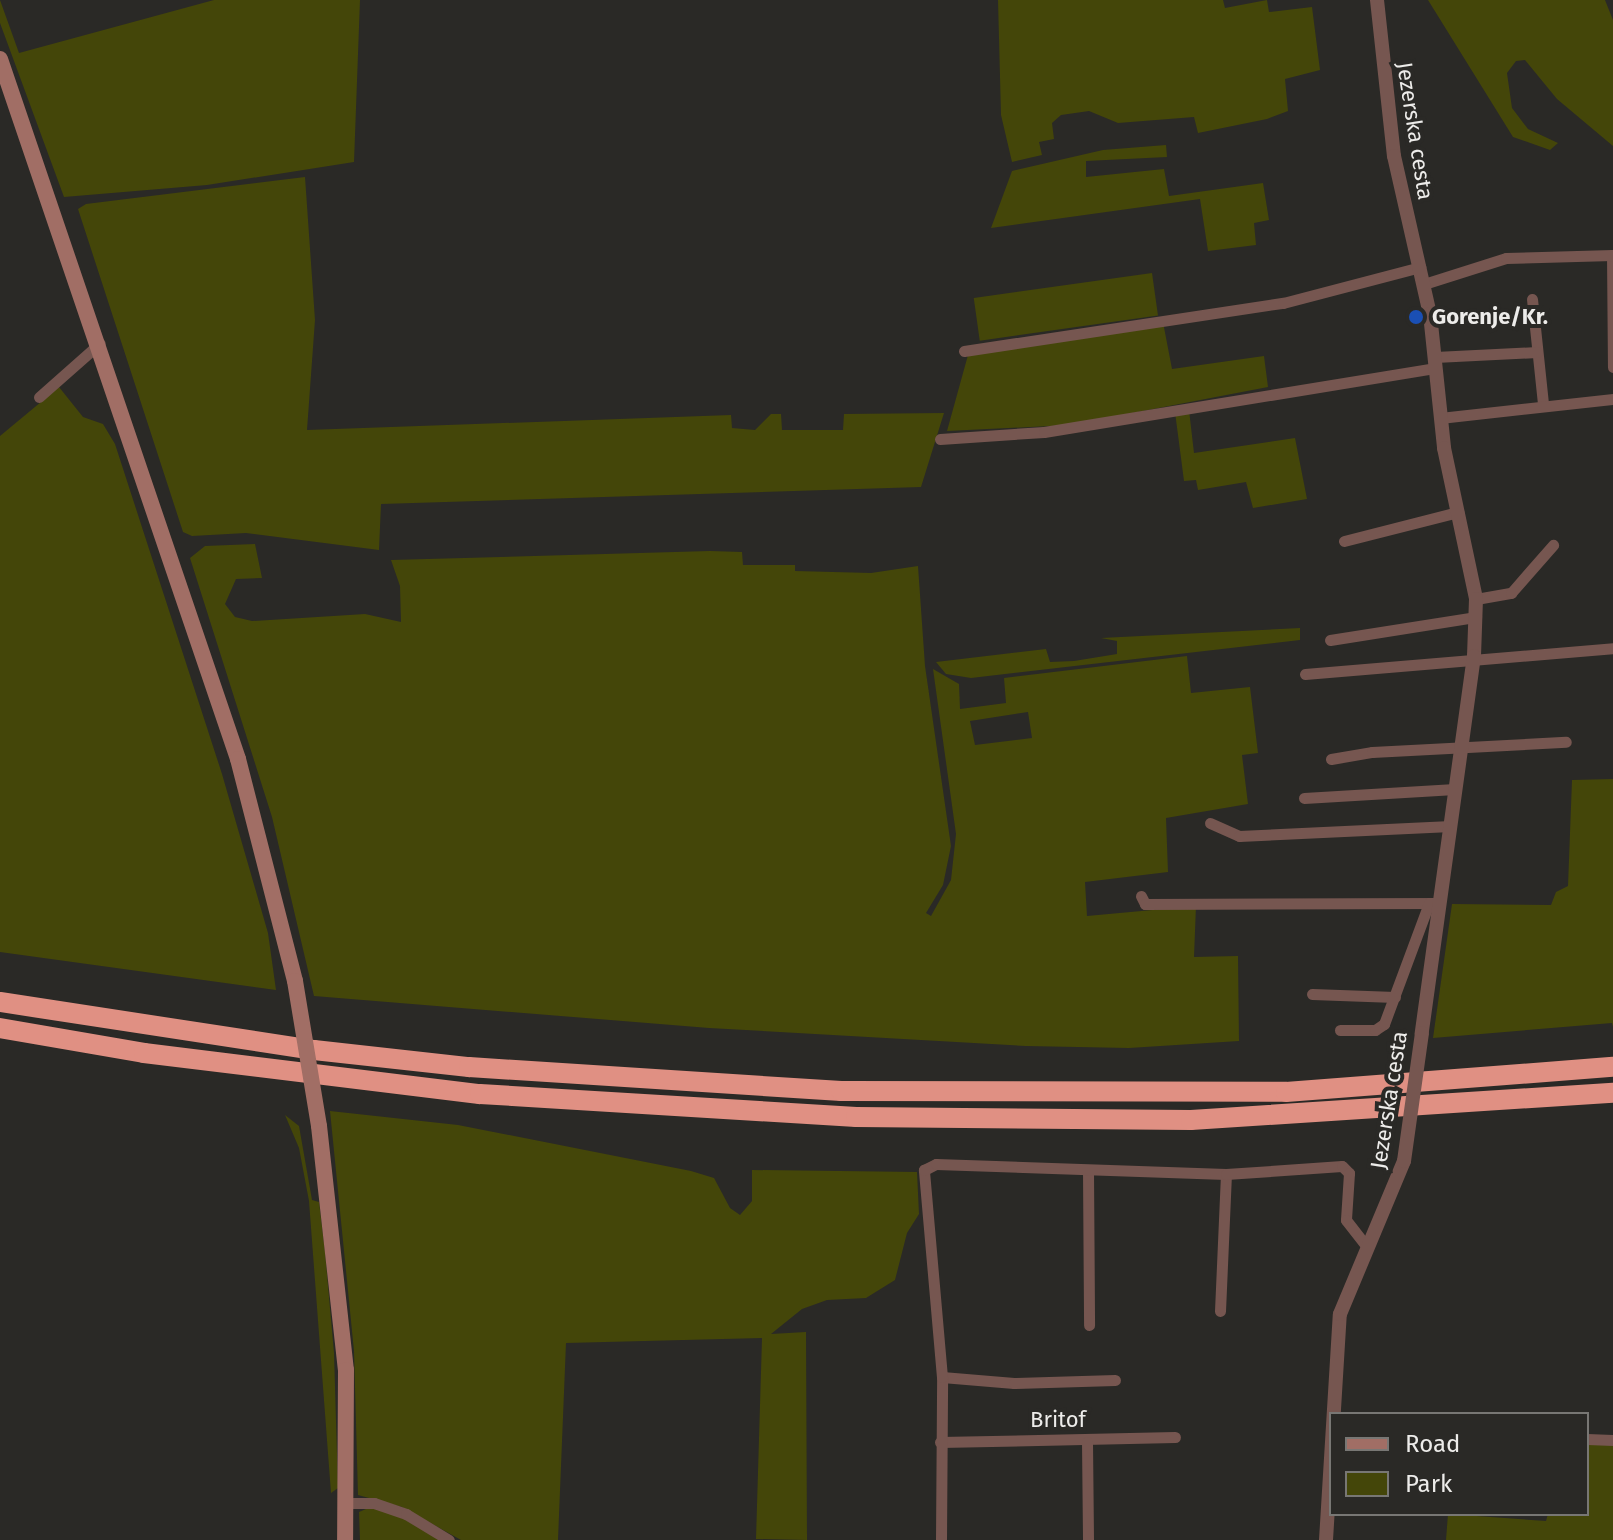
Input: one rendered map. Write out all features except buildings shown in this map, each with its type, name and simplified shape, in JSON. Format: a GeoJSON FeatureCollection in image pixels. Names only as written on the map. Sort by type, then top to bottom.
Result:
{"type":"FeatureCollection","features":[{"type":"Feature","properties":{"kind":"highway"},"geometry":{"type":"LineString","coordinates":[[0,1002],[284,1046],[438,1064],[841,1091],[1286,1092],[1613,1067]]}},
{"type":"Feature","properties":{"kind":"highway"},"geometry":{"type":"LineString","coordinates":[[0,1028],[144,1053],[405,1086],[655,1108],[841,1116],[1191,1120],[1613,1093]]}},
{"type":"Feature","properties":{"kind":"main road"},"geometry":{"type":"LineString","coordinates":[[0,59],[100,343],[238,759],[295,981],[319,1126],[346,1370],[345,1540]]}},
{"type":"Feature","properties":{"kind":"street","name":"Jezerska cesta"},"geometry":{"type":"LineString","coordinates":[[1330,1412],[1334,1343],[1346,1294],[1404,1161],[1422,1033],[1434,903],[1451,826],[1474,656],[1476,617],[1476,599],[1440,418],[1436,362],[1424,284],[1394,156],[1377,0]]}},
{"type":"Feature","properties":{"kind":"street"},"geometry":{"type":"LineString","coordinates":[[1424,284],[1506,258],[1613,255],[1613,367]]}},
{"type":"Feature","properties":{"kind":"street"},"geometry":{"type":"LineString","coordinates":[[964,351],[1160,319],[1283,303],[1420,267]]}},
{"type":"Feature","properties":{"kind":"street"},"geometry":{"type":"LineString","coordinates":[[1532,299],[1543,404]]}},
{"type":"Feature","properties":{"kind":"street"},"geometry":{"type":"LineString","coordinates":[[39,397],[100,343]]}},
{"type":"Feature","properties":{"kind":"street"},"geometry":{"type":"LineString","coordinates":[[940,439],[1044,432],[1436,362],[1537,352]]}},
{"type":"Feature","properties":{"kind":"street"},"geometry":{"type":"LineString","coordinates":[[1440,418],[1543,404],[1613,399]]}},
{"type":"Feature","properties":{"kind":"street"},"geometry":{"type":"LineString","coordinates":[[1344,541],[1458,512]]}},
{"type":"Feature","properties":{"kind":"street"},"geometry":{"type":"LineString","coordinates":[[1476,599],[1511,593],[1553,545]]}},
{"type":"Feature","properties":{"kind":"street"},"geometry":{"type":"LineString","coordinates":[[1330,640],[1476,617]]}},
{"type":"Feature","properties":{"kind":"street"},"geometry":{"type":"LineString","coordinates":[[1305,674],[1474,656],[1613,648]]}},
{"type":"Feature","properties":{"kind":"street"},"geometry":{"type":"LineString","coordinates":[[1331,759],[1460,747],[1566,742]]}},
{"type":"Feature","properties":{"kind":"street"},"geometry":{"type":"LineString","coordinates":[[1304,798],[1455,789]]}},
{"type":"Feature","properties":{"kind":"street"},"geometry":{"type":"LineString","coordinates":[[1210,823],[1239,836],[1451,826]]}},
{"type":"Feature","properties":{"kind":"street"},"geometry":{"type":"LineString","coordinates":[[1141,896],[1145,904],[1434,903],[1384,1024],[1375,1030],[1340,1030]]}},
{"type":"Feature","properties":{"kind":"street","name":"Jezerska cesta"},"geometry":{"type":"LineString","coordinates":[[1312,994],[1395,997]]}},
{"type":"Feature","properties":{"kind":"street"},"geometry":{"type":"LineString","coordinates":[[941,1540],[942,1377],[924,1170],[936,1164],[1226,1174],[1342,1166],[1349,1173],[1346,1220],[1367,1247]]}},
{"type":"Feature","properties":{"kind":"street"},"geometry":{"type":"LineString","coordinates":[[1088,1171],[1089,1325]]}},
{"type":"Feature","properties":{"kind":"street"},"geometry":{"type":"LineString","coordinates":[[1220,1311],[1226,1174]]}},
{"type":"Feature","properties":{"kind":"street"},"geometry":{"type":"LineString","coordinates":[[942,1377],[1014,1383],[1115,1380]]}},
{"type":"Feature","properties":{"kind":"street","name":"Britof"},"geometry":{"type":"LineString","coordinates":[[940,1442],[1087,1442],[1175,1437]]}},
{"type":"Feature","properties":{"kind":"street"},"geometry":{"type":"LineString","coordinates":[[1589,1439],[1613,1440]]}},
{"type":"Feature","properties":{"kind":"street"},"geometry":{"type":"LineString","coordinates":[[1087,1442],[1088,1540]]}},
{"type":"Feature","properties":{"kind":"street"},"geometry":{"type":"LineString","coordinates":[[1326,1540],[1329,1451]]}},
{"type":"Feature","properties":{"kind":"street"},"geometry":{"type":"LineString","coordinates":[[347,1503],[374,1503],[406,1514],[449,1540]]}},
{"type":"Feature","properties":{"kind":"green space"},"geometry":{"type":"Polygon","coordinates":[[[0,0],[19,53],[214,0],[360,0],[354,162],[207,185],[64,197],[0,23],[0,0]]]}},
{"type":"Feature","properties":{"kind":"green space"},"geometry":{"type":"Polygon","coordinates":[[[998,0],[1223,0],[1225,8],[1267,0],[1269,12],[1312,7],[1320,70],[1285,79],[1288,111],[1267,119],[1198,133],[1194,117],[1118,123],[1089,111],[1061,115],[1052,123],[1054,139],[1039,142],[1042,155],[1012,162],[1001,115],[998,0]]]}},
{"type":"Feature","properties":{"kind":"green space"},"geometry":{"type":"Polygon","coordinates":[[[1428,0],[1605,0],[1613,20],[1613,146],[1557,99],[1525,60],[1516,61],[1507,73],[1512,108],[1528,129],[1558,143],[1550,150],[1513,137],[1428,0]]]}},
{"type":"Feature","properties":{"kind":"green space"},"geometry":{"type":"Polygon","coordinates":[[[1166,145],[1167,157],[1086,161],[1086,177],[1164,169],[1169,196],[1263,183],[1269,220],[1254,223],[1256,245],[1208,251],[1200,199],[991,228],[1012,171],[1103,150],[1166,145]]]}},
{"type":"Feature","properties":{"kind":"green space"},"geometry":{"type":"Polygon","coordinates":[[[305,177],[315,320],[307,430],[731,415],[732,428],[755,430],[771,414],[781,414],[782,430],[843,430],[844,414],[944,413],[921,487],[381,504],[379,550],[246,533],[192,536],[183,532],[78,209],[86,204],[305,177]]]}},
{"type":"Feature","properties":{"kind":"green space"},"geometry":{"type":"Polygon","coordinates":[[[1152,273],[1158,316],[980,341],[974,298],[1152,273]]]}},
{"type":"Feature","properties":{"kind":"green space"},"geometry":{"type":"Polygon","coordinates":[[[1163,322],[1172,369],[1264,356],[1268,387],[1070,425],[947,431],[968,355],[1163,322]]]}},
{"type":"Feature","properties":{"kind":"green space"},"geometry":{"type":"Polygon","coordinates":[[[59,387],[83,417],[103,424],[115,444],[222,774],[268,933],[276,990],[0,952],[0,436],[59,387]]]}},
{"type":"Feature","properties":{"kind":"green space"},"geometry":{"type":"Polygon","coordinates":[[[1189,410],[1194,453],[1295,438],[1307,499],[1253,508],[1246,482],[1198,490],[1196,480],[1184,481],[1175,412],[1189,410]]]}},
{"type":"Feature","properties":{"kind":"green space"},"geometry":{"type":"Polygon","coordinates":[[[255,544],[262,578],[236,579],[225,604],[235,617],[252,621],[365,614],[401,622],[400,586],[391,560],[710,551],[742,552],[743,565],[795,565],[795,571],[871,573],[918,566],[925,666],[951,846],[943,885],[926,913],[931,916],[951,880],[956,834],[933,669],[959,684],[960,709],[1006,703],[1004,678],[1187,656],[1191,693],[1250,687],[1258,753],[1242,755],[1248,804],[1166,818],[1168,872],[1085,882],[1087,916],[1196,906],[1194,957],[1238,956],[1239,1041],[1129,1048],[1026,1046],[709,1028],[314,996],[272,817],[190,558],[205,546],[255,544]],[[1028,712],[970,721],[975,745],[1032,738],[1028,712]]]}},
{"type":"Feature","properties":{"kind":"green space"},"geometry":{"type":"Polygon","coordinates":[[[1300,628],[1300,640],[971,678],[946,674],[936,662],[1046,649],[1050,662],[1074,661],[1117,654],[1117,641],[1101,638],[1300,628]]]}},
{"type":"Feature","properties":{"kind":"green space"},"geometry":{"type":"Polygon","coordinates":[[[1613,779],[1613,1027],[1612,1023],[1433,1038],[1452,904],[1551,905],[1556,892],[1568,886],[1572,780],[1613,779]]]}},
{"type":"Feature","properties":{"kind":"green space"},"geometry":{"type":"Polygon","coordinates":[[[330,1111],[458,1125],[691,1171],[714,1178],[730,1208],[740,1215],[752,1201],[752,1170],[917,1172],[919,1214],[907,1233],[895,1280],[866,1298],[827,1300],[802,1309],[771,1334],[806,1332],[807,1540],[756,1539],[762,1338],[566,1343],[558,1540],[461,1540],[402,1507],[358,1495],[354,1351],[330,1111]]]}},
{"type":"Feature","properties":{"kind":"green space"},"geometry":{"type":"Polygon","coordinates":[[[285,1115],[299,1126],[312,1200],[319,1202],[334,1353],[338,1488],[331,1493],[309,1201],[299,1148],[285,1115]]]}},
{"type":"Feature","properties":{"kind":"green space"},"geometry":{"type":"Polygon","coordinates":[[[1589,1441],[1613,1441],[1613,1540],[1446,1540],[1448,1516],[1546,1521],[1547,1516],[1589,1516],[1589,1441]]]}},
{"type":"Feature","properties":{"kind":"green space"},"geometry":{"type":"Polygon","coordinates":[[[373,1506],[399,1516],[440,1540],[360,1540],[359,1512],[373,1506]]]}},
{"type":"Feature","properties":{"kind":"place","name":"Gorenje/Kr."},"geometry":{"type":"Point","coordinates":[1416,317]}}]}
